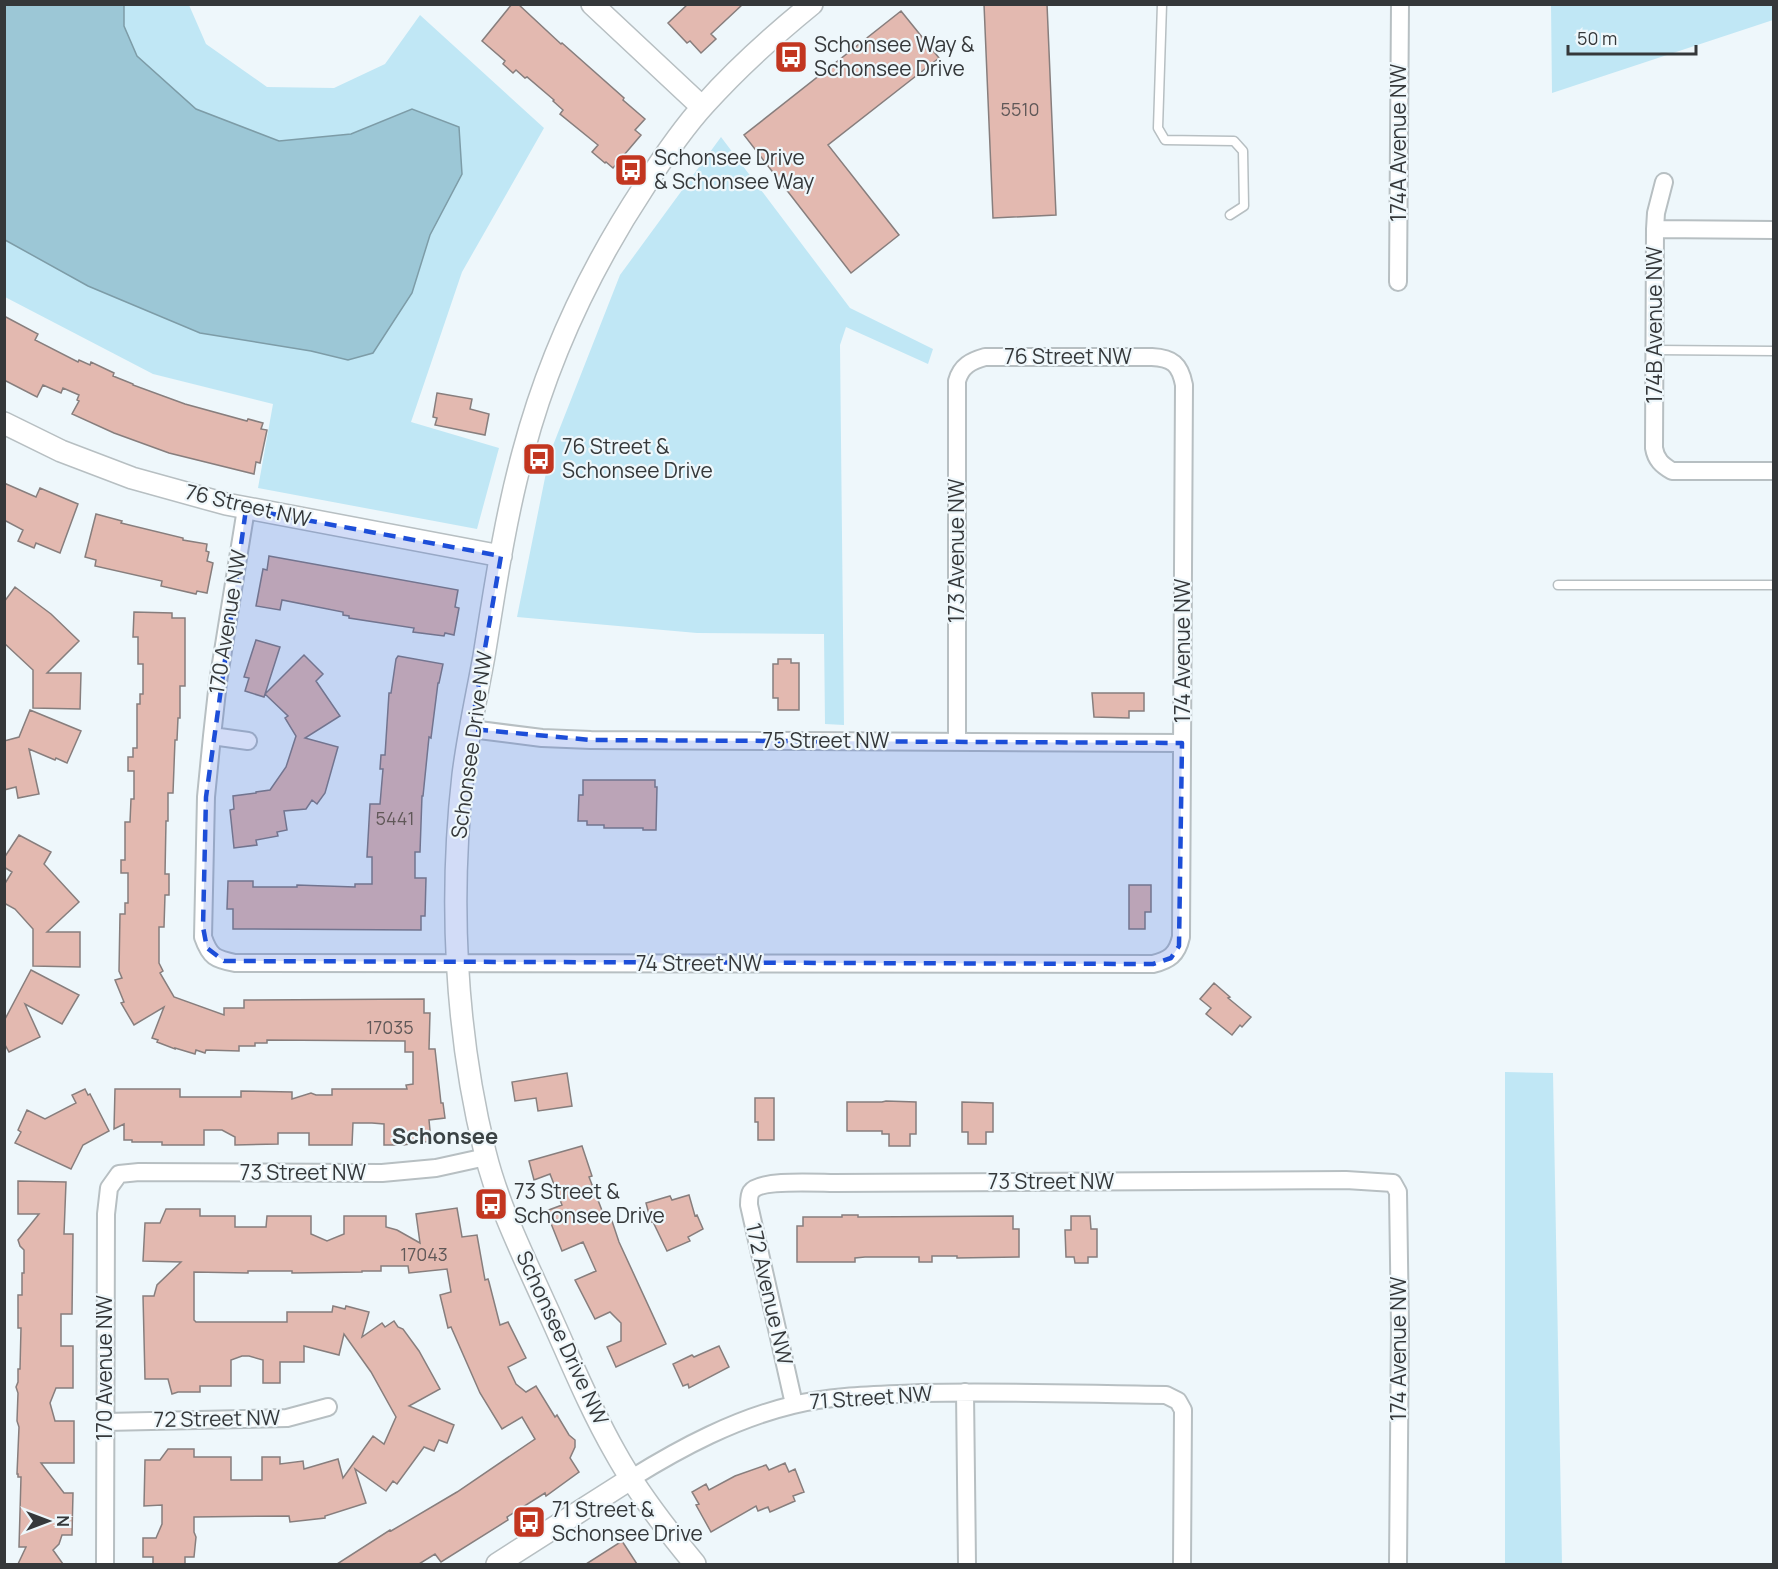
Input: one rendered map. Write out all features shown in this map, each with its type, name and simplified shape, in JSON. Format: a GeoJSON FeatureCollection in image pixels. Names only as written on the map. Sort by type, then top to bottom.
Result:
{"type":"FeatureCollection","features":[{"type":"Feature","properties":{"kind":"street"},"geometry":{"type":"LineString","coordinates":[[592,4],[702,107]]}},
{"type":"Feature","properties":{"kind":"street","name":"Schonsee Drive NW"},"geometry":{"type":"LineString","coordinates":[[695,1564],[651,1507],[616,1455],[598,1420],[506,1216],[486,1157],[470,1078],[462,1015],[455,915],[457,853],[464,772],[501,556],[514,489],[550,367],[598,261],[660,162],[702,107],[743,64],[812,4]]}},
{"type":"Feature","properties":{"kind":"street","name":"174A Avenue NW"},"geometry":{"type":"LineString","coordinates":[[1398,282],[1400,4]]}},
{"type":"Feature","properties":{"kind":"street","name":"174B Avenue NW"},"geometry":{"type":"LineString","coordinates":[[1664,182],[1656,213],[1655,230],[1654,448],[1656,457],[1664,466],[1679,472],[1773,471]]}},
{"type":"Feature","properties":{"kind":"street"},"geometry":{"type":"LineString","coordinates":[[1655,230],[1773,230]]}},
{"type":"Feature","properties":{"kind":"street","name":"76 Street NW"},"geometry":{"type":"LineString","coordinates":[[967,364],[986,357],[1152,357],[1170,360]]}},
{"type":"Feature","properties":{"kind":"street","name":"174 Avenue NW"},"geometry":{"type":"LineString","coordinates":[[1170,360],[1182,373],[1184,385],[1181,937],[1179,946]]}},
{"type":"Feature","properties":{"kind":"street","name":"173 Avenue NW"},"geometry":{"type":"LineString","coordinates":[[957,742],[957,381],[959,372],[967,364]]}},
{"type":"Feature","properties":{"kind":"street","name":"76 Street NW"},"geometry":{"type":"LineString","coordinates":[[4,423],[61,451],[132,478],[246,509],[501,556]]}},
{"type":"Feature","properties":{"kind":"street","name":"170 Avenue NW"},"geometry":{"type":"LineString","coordinates":[[213,957],[203,937],[206,797],[218,682],[246,509]]}},
{"type":"Feature","properties":{"kind":"street","name":"75 Street NW"},"geometry":{"type":"LineString","coordinates":[[471,729],[542,738],[591,741],[1182,743]]}},
{"type":"Feature","properties":{"kind":"street"},"geometry":{"type":"LineString","coordinates":[[212,736],[248,741]]}},
{"type":"Feature","properties":{"kind":"street","name":"74 Street NW"},"geometry":{"type":"LineString","coordinates":[[213,957],[236,963],[1153,964],[1171,958],[1179,946]]}},
{"type":"Feature","properties":{"kind":"street","name":"73 Street NW"},"geometry":{"type":"LineString","coordinates":[[119,1174],[139,1172],[382,1173],[436,1168],[486,1157]]}},
{"type":"Feature","properties":{"kind":"street","name":"170 Avenue NW"},"geometry":{"type":"LineString","coordinates":[[105,1564],[106,1214],[109,1188],[119,1174]]}},
{"type":"Feature","properties":{"kind":"street","name":"174 Avenue NW"},"geometry":{"type":"LineString","coordinates":[[1346,1180],[1393,1183],[1398,1192],[1400,1327],[1398,1564]]}},
{"type":"Feature","properties":{"kind":"street","name":"73 Street NW"},"geometry":{"type":"LineString","coordinates":[[757,1186],[785,1183],[1346,1180]]}},
{"type":"Feature","properties":{"kind":"street","name":"172 Avenue NW"},"geometry":{"type":"LineString","coordinates":[[757,1186],[750,1193],[749,1205],[794,1404]]}},
{"type":"Feature","properties":{"kind":"street"},"geometry":{"type":"LineString","coordinates":[[964,1392],[967,1564]]}},
{"type":"Feature","properties":{"kind":"street","name":"71 Street NW"},"geometry":{"type":"LineString","coordinates":[[497,1564],[632,1478],[702,1438],[767,1412],[794,1404],[858,1395],[964,1392],[1166,1395],[1178,1401],[1183,1410],[1182,1564]]}},
{"type":"Feature","properties":{"kind":"street","name":"72 Street NW"},"geometry":{"type":"LineString","coordinates":[[105,1422],[288,1419],[328,1407]]}},
{"type":"Feature","properties":{"kind":"lane"},"geometry":{"type":"LineString","coordinates":[[1162,4],[1158,128],[1165,140],[1234,141],[1243,152],[1244,206],[1230,215]]}},
{"type":"Feature","properties":{"kind":"lane"},"geometry":{"type":"LineString","coordinates":[[1655,350],[1773,351]]}},
{"type":"Feature","properties":{"kind":"lane"},"geometry":{"type":"LineString","coordinates":[[1558,585],[1773,585]]}},
{"type":"Feature","properties":{"kind":"highlighted area"},"geometry":{"type":"Polygon","coordinates":[[[246,509],[501,556],[471,729],[591,740],[1182,743],[1179,946],[1171,958],[1153,964],[224,961],[207,948],[203,927],[206,797],[246,509]]]}},
{"type":"Feature","properties":{"kind":"shaded area"},"geometry":{"type":"Polygon","coordinates":[[[5,4],[124,5],[124,26],[137,56],[196,109],[279,141],[351,134],[412,109],[459,127],[462,174],[430,235],[412,293],[373,353],[348,360],[311,351],[200,333],[88,286],[5,240],[5,4]]]}},
{"type":"Feature","properties":{"kind":"shaded area"},"geometry":{"type":"Polygon","coordinates":[[[4,5],[189,5],[206,44],[267,87],[334,88],[385,64],[420,15],[544,128],[462,272],[411,422],[499,448],[477,529],[258,488],[273,404],[153,374],[5,297],[4,5]]]}},
{"type":"Feature","properties":{"kind":"shaded area"},"geometry":{"type":"Polygon","coordinates":[[[1551,5],[1773,5],[1773,20],[1552,93],[1551,5]]]}},
{"type":"Feature","properties":{"kind":"shaded area"},"geometry":{"type":"Polygon","coordinates":[[[721,137],[850,308],[933,349],[928,364],[846,327],[840,345],[844,725],[825,724],[824,634],[697,633],[517,617],[550,453],[620,275],[721,137]]]}},
{"type":"Feature","properties":{"kind":"shaded area"},"geometry":{"type":"Polygon","coordinates":[[[1505,1072],[1553,1073],[1562,1564],[1505,1564],[1505,1072]]]}},
{"type":"Feature","properties":{"kind":"building"},"geometry":{"type":"Polygon","coordinates":[[[512,4],[518,4],[645,119],[635,130],[641,135],[613,168],[592,152],[598,145],[560,114],[563,110],[554,100],[527,77],[525,78],[516,70],[513,73],[503,64],[505,61],[482,41],[512,4]]]}},
{"type":"Feature","properties":{"kind":"building"},"geometry":{"type":"Polygon","coordinates":[[[688,4],[743,4],[711,34],[716,39],[701,53],[690,41],[687,43],[668,23],[688,4]]]}},
{"type":"Feature","properties":{"kind":"building"},"geometry":{"type":"Polygon","coordinates":[[[984,4],[1047,4],[1056,215],[993,218],[984,4]]]}},
{"type":"Feature","properties":{"kind":"building"},"geometry":{"type":"Polygon","coordinates":[[[901,11],[939,58],[828,145],[899,235],[851,273],[744,135],[901,11]]]}},
{"type":"Feature","properties":{"kind":"building"},"geometry":{"type":"Polygon","coordinates":[[[4,316],[38,334],[35,340],[78,362],[79,360],[90,365],[91,362],[133,385],[185,404],[247,421],[248,419],[263,423],[261,429],[267,430],[260,463],[256,462],[254,474],[169,453],[114,433],[72,414],[79,401],[77,400],[79,395],[63,388],[61,393],[43,385],[37,397],[4,380],[4,316]]]}},
{"type":"Feature","properties":{"kind":"building"},"geometry":{"type":"Polygon","coordinates":[[[437,393],[472,399],[470,409],[489,414],[485,435],[435,425],[437,418],[433,417],[437,393]]]}},
{"type":"Feature","properties":{"kind":"building"},"geometry":{"type":"Polygon","coordinates":[[[4,483],[36,497],[40,488],[78,504],[60,553],[36,543],[34,548],[18,541],[23,530],[4,520],[4,483]]]}},
{"type":"Feature","properties":{"kind":"building"},"geometry":{"type":"Polygon","coordinates":[[[96,514],[122,521],[121,523],[183,538],[183,540],[207,544],[206,551],[209,552],[207,561],[213,563],[207,593],[197,591],[196,594],[161,586],[162,581],[95,566],[96,560],[85,557],[96,514]]]}},
{"type":"Feature","properties":{"kind":"building"},"geometry":{"type":"Polygon","coordinates":[[[269,556],[458,590],[455,607],[459,608],[454,635],[413,632],[414,628],[349,618],[343,615],[343,612],[282,600],[280,610],[256,606],[263,569],[267,570],[269,556]]]}},
{"type":"Feature","properties":{"kind":"building"},"geometry":{"type":"Polygon","coordinates":[[[15,587],[51,614],[79,641],[47,673],[81,673],[80,709],[33,708],[33,670],[4,643],[4,602],[15,587]]]}},
{"type":"Feature","properties":{"kind":"building"},"geometry":{"type":"Polygon","coordinates":[[[134,612],[172,613],[172,618],[185,618],[185,686],[180,686],[180,718],[178,718],[177,740],[175,740],[173,793],[168,793],[165,874],[169,874],[169,895],[165,895],[164,927],[159,927],[159,963],[163,971],[160,973],[174,997],[224,1015],[224,1008],[244,1008],[244,1000],[424,999],[424,1013],[430,1013],[429,1049],[435,1049],[441,1103],[443,1103],[445,1118],[429,1120],[431,1141],[384,1145],[384,1124],[372,1123],[353,1123],[352,1145],[309,1145],[309,1133],[278,1133],[278,1144],[235,1145],[235,1137],[222,1130],[204,1130],[204,1145],[162,1145],[162,1142],[124,1140],[124,1124],[114,1129],[115,1089],[180,1089],[180,1097],[241,1097],[241,1091],[292,1092],[292,1099],[311,1093],[332,1095],[332,1089],[407,1089],[406,1085],[413,1084],[413,1052],[405,1052],[405,1041],[267,1040],[267,1043],[255,1043],[255,1046],[239,1046],[239,1051],[206,1050],[205,1053],[196,1050],[195,1054],[175,1049],[152,1038],[164,1007],[134,1025],[121,1003],[124,1002],[115,980],[122,978],[119,971],[120,914],[125,914],[125,903],[128,903],[128,873],[121,873],[121,860],[125,860],[125,822],[130,822],[131,799],[134,799],[134,771],[128,771],[128,757],[133,757],[133,748],[137,748],[137,704],[140,704],[140,694],[143,694],[143,664],[138,664],[138,637],[133,637],[134,612]]]}},
{"type":"Feature","properties":{"kind":"building"},"geometry":{"type":"Polygon","coordinates":[[[256,640],[280,647],[264,697],[245,691],[249,678],[244,677],[256,640]]]}},
{"type":"Feature","properties":{"kind":"building"},"geometry":{"type":"Polygon","coordinates":[[[304,655],[323,674],[316,681],[340,716],[305,738],[338,747],[325,793],[317,804],[312,800],[306,809],[284,811],[287,830],[277,832],[278,836],[256,840],[257,845],[234,848],[230,810],[234,809],[233,796],[270,790],[286,767],[296,736],[285,718],[288,716],[265,694],[304,655]]]}},
{"type":"Feature","properties":{"kind":"building"},"geometry":{"type":"Polygon","coordinates":[[[398,656],[443,664],[438,683],[431,738],[429,737],[422,796],[420,852],[415,852],[415,878],[426,878],[425,916],[421,916],[421,930],[233,929],[233,909],[227,909],[228,881],[253,881],[253,887],[297,887],[297,885],[355,887],[355,884],[372,884],[372,857],[367,857],[370,804],[380,804],[383,769],[380,769],[381,755],[385,755],[389,693],[391,693],[398,656]]]}},
{"type":"Feature","properties":{"kind":"building"},"geometry":{"type":"Polygon","coordinates":[[[778,659],[791,659],[791,663],[799,663],[799,710],[778,710],[778,698],[773,698],[773,664],[778,664],[778,659]]]}},
{"type":"Feature","properties":{"kind":"building"},"geometry":{"type":"Polygon","coordinates":[[[1092,693],[1144,693],[1144,711],[1129,711],[1129,718],[1094,717],[1092,693]]]}},
{"type":"Feature","properties":{"kind":"building"},"geometry":{"type":"Polygon","coordinates":[[[30,710],[81,731],[67,763],[29,749],[39,794],[18,798],[16,787],[4,790],[4,741],[19,737],[30,710]]]}},
{"type":"Feature","properties":{"kind":"building"},"geometry":{"type":"Polygon","coordinates":[[[583,780],[655,780],[655,787],[657,787],[656,830],[604,828],[604,825],[587,825],[587,821],[578,821],[579,795],[583,795],[583,780]]]}},
{"type":"Feature","properties":{"kind":"building"},"geometry":{"type":"Polygon","coordinates":[[[19,835],[51,852],[44,864],[79,902],[47,932],[80,932],[80,967],[33,966],[33,929],[15,909],[4,903],[4,885],[12,872],[4,867],[4,858],[19,835]]]}},
{"type":"Feature","properties":{"kind":"building"},"geometry":{"type":"Polygon","coordinates":[[[1129,885],[1151,885],[1151,912],[1145,912],[1145,929],[1129,929],[1129,885]]]}},
{"type":"Feature","properties":{"kind":"building"},"geometry":{"type":"Polygon","coordinates":[[[31,970],[79,995],[62,1024],[25,1004],[40,1037],[9,1052],[4,1043],[4,1021],[31,970]]]}},
{"type":"Feature","properties":{"kind":"building"},"geometry":{"type":"Polygon","coordinates":[[[1214,983],[1251,1017],[1232,1035],[1206,1014],[1211,1008],[1200,999],[1214,983]]]}},
{"type":"Feature","properties":{"kind":"building"},"geometry":{"type":"Polygon","coordinates":[[[567,1073],[572,1106],[538,1111],[536,1098],[515,1101],[512,1082],[567,1073]]]}},
{"type":"Feature","properties":{"kind":"building"},"geometry":{"type":"Polygon","coordinates":[[[85,1089],[88,1095],[90,1094],[109,1131],[83,1145],[71,1169],[15,1143],[21,1132],[18,1130],[27,1110],[45,1119],[76,1103],[72,1095],[85,1089]]]}},
{"type":"Feature","properties":{"kind":"building"},"geometry":{"type":"Polygon","coordinates":[[[755,1098],[774,1098],[774,1140],[758,1140],[755,1098]]]}},
{"type":"Feature","properties":{"kind":"building"},"geometry":{"type":"Polygon","coordinates":[[[847,1102],[916,1102],[916,1134],[910,1134],[910,1146],[889,1146],[889,1134],[882,1134],[882,1131],[847,1131],[847,1102]]]}},
{"type":"Feature","properties":{"kind":"building"},"geometry":{"type":"Polygon","coordinates":[[[962,1102],[993,1103],[993,1132],[986,1132],[986,1144],[968,1144],[968,1132],[962,1132],[962,1102]]]}},
{"type":"Feature","properties":{"kind":"building"},"geometry":{"type":"Polygon","coordinates":[[[582,1146],[592,1176],[589,1177],[603,1213],[606,1211],[610,1222],[612,1221],[619,1242],[666,1344],[616,1367],[607,1347],[621,1341],[621,1323],[610,1312],[595,1319],[575,1280],[596,1271],[583,1242],[562,1251],[546,1211],[562,1205],[550,1174],[534,1180],[529,1161],[582,1146]]]}},
{"type":"Feature","properties":{"kind":"building"},"geometry":{"type":"Polygon","coordinates":[[[18,1181],[66,1182],[64,1234],[73,1234],[72,1314],[61,1314],[61,1346],[73,1346],[73,1388],[56,1388],[50,1403],[55,1421],[74,1421],[74,1463],[41,1463],[64,1493],[73,1493],[72,1535],[62,1535],[59,1544],[53,1550],[63,1564],[18,1564],[26,1547],[19,1547],[21,1477],[17,1474],[19,1427],[16,1387],[18,1369],[20,1369],[21,1328],[18,1328],[18,1295],[22,1295],[22,1273],[24,1273],[24,1250],[18,1240],[39,1214],[18,1214],[18,1181]]]}},
{"type":"Feature","properties":{"kind":"building"},"geometry":{"type":"Polygon","coordinates":[[[689,1195],[695,1216],[697,1215],[703,1229],[688,1237],[690,1241],[667,1251],[651,1222],[646,1203],[670,1196],[672,1200],[689,1195]]]}},
{"type":"Feature","properties":{"kind":"building"},"geometry":{"type":"Polygon","coordinates":[[[457,1208],[462,1237],[477,1235],[485,1280],[488,1279],[500,1325],[508,1322],[526,1358],[508,1367],[516,1384],[526,1392],[536,1386],[555,1417],[557,1415],[569,1435],[575,1440],[575,1447],[570,1458],[579,1472],[546,1496],[545,1493],[507,1517],[508,1520],[441,1562],[435,1554],[419,1564],[337,1564],[390,1530],[457,1492],[535,1439],[522,1417],[502,1429],[480,1393],[451,1327],[448,1328],[440,1295],[451,1292],[447,1269],[409,1273],[408,1266],[381,1266],[381,1271],[362,1272],[194,1272],[194,1320],[196,1322],[287,1322],[287,1312],[332,1312],[333,1306],[345,1309],[346,1306],[369,1312],[362,1337],[382,1323],[385,1327],[394,1321],[419,1351],[440,1389],[409,1406],[454,1425],[447,1443],[439,1440],[434,1451],[424,1447],[397,1484],[393,1481],[386,1491],[355,1469],[366,1503],[325,1516],[325,1518],[290,1522],[289,1516],[194,1517],[196,1537],[194,1557],[185,1557],[185,1564],[153,1564],[153,1557],[143,1557],[143,1538],[156,1538],[162,1524],[162,1505],[144,1506],[145,1460],[160,1460],[168,1449],[194,1449],[194,1457],[231,1457],[231,1480],[262,1480],[262,1457],[280,1457],[280,1464],[303,1461],[304,1469],[338,1459],[343,1478],[373,1436],[384,1444],[396,1417],[371,1372],[344,1334],[339,1355],[304,1346],[304,1362],[280,1362],[280,1383],[263,1383],[263,1360],[249,1356],[231,1360],[231,1386],[200,1386],[200,1392],[172,1394],[168,1379],[145,1379],[143,1296],[154,1296],[157,1285],[181,1262],[143,1261],[145,1223],[160,1223],[166,1209],[200,1209],[200,1216],[235,1216],[235,1227],[266,1227],[267,1216],[311,1216],[311,1234],[327,1241],[344,1234],[344,1216],[386,1216],[386,1227],[397,1230],[420,1243],[416,1214],[457,1208]]]}},
{"type":"Feature","properties":{"kind":"building"},"geometry":{"type":"Polygon","coordinates":[[[842,1215],[858,1215],[858,1217],[1013,1216],[1013,1229],[1019,1229],[1019,1257],[932,1256],[932,1262],[919,1262],[919,1257],[865,1257],[855,1258],[855,1262],[797,1262],[797,1226],[803,1226],[803,1217],[842,1217],[842,1215]]]}},
{"type":"Feature","properties":{"kind":"building"},"geometry":{"type":"Polygon","coordinates":[[[1071,1216],[1090,1216],[1091,1229],[1097,1229],[1097,1257],[1088,1257],[1088,1263],[1075,1263],[1074,1257],[1066,1257],[1065,1230],[1071,1230],[1071,1216]]]}},
{"type":"Feature","properties":{"kind":"building"},"geometry":{"type":"Polygon","coordinates":[[[719,1346],[729,1367],[689,1388],[688,1384],[683,1386],[673,1364],[719,1346]]]}},
{"type":"Feature","properties":{"kind":"building"},"geometry":{"type":"Polygon","coordinates":[[[785,1463],[789,1472],[795,1469],[804,1492],[793,1496],[795,1501],[770,1512],[768,1507],[758,1511],[756,1506],[711,1532],[696,1505],[699,1504],[692,1492],[706,1484],[709,1490],[735,1476],[766,1465],[769,1470],[785,1463]]]}},
{"type":"Feature","properties":{"kind":"building"},"geometry":{"type":"Polygon","coordinates":[[[622,1541],[637,1564],[586,1564],[622,1541]]]}},
{"type":"Feature","properties":{"kind":"place","name":"Schonsee Way & Schonsee Drive"},"geometry":{"type":"Point","coordinates":[791,57]}},
{"type":"Feature","properties":{"kind":"place","name":"Schonsee Drive & Schonsee Way"},"geometry":{"type":"Point","coordinates":[631,170]}},
{"type":"Feature","properties":{"kind":"place","name":"76 Street & Schonsee Drive"},"geometry":{"type":"Point","coordinates":[539,459]}},
{"type":"Feature","properties":{"kind":"place","name":"73 Street & Schonsee Drive"},"geometry":{"type":"Point","coordinates":[491,1204]}},
{"type":"Feature","properties":{"kind":"place","name":"71 Street & Schonsee Drive"},"geometry":{"type":"Point","coordinates":[529,1522]}},
{"type":"Feature","properties":{"kind":"district","name":"Schonsee"},"geometry":{"type":"Point","coordinates":[445,1136]}}]}
